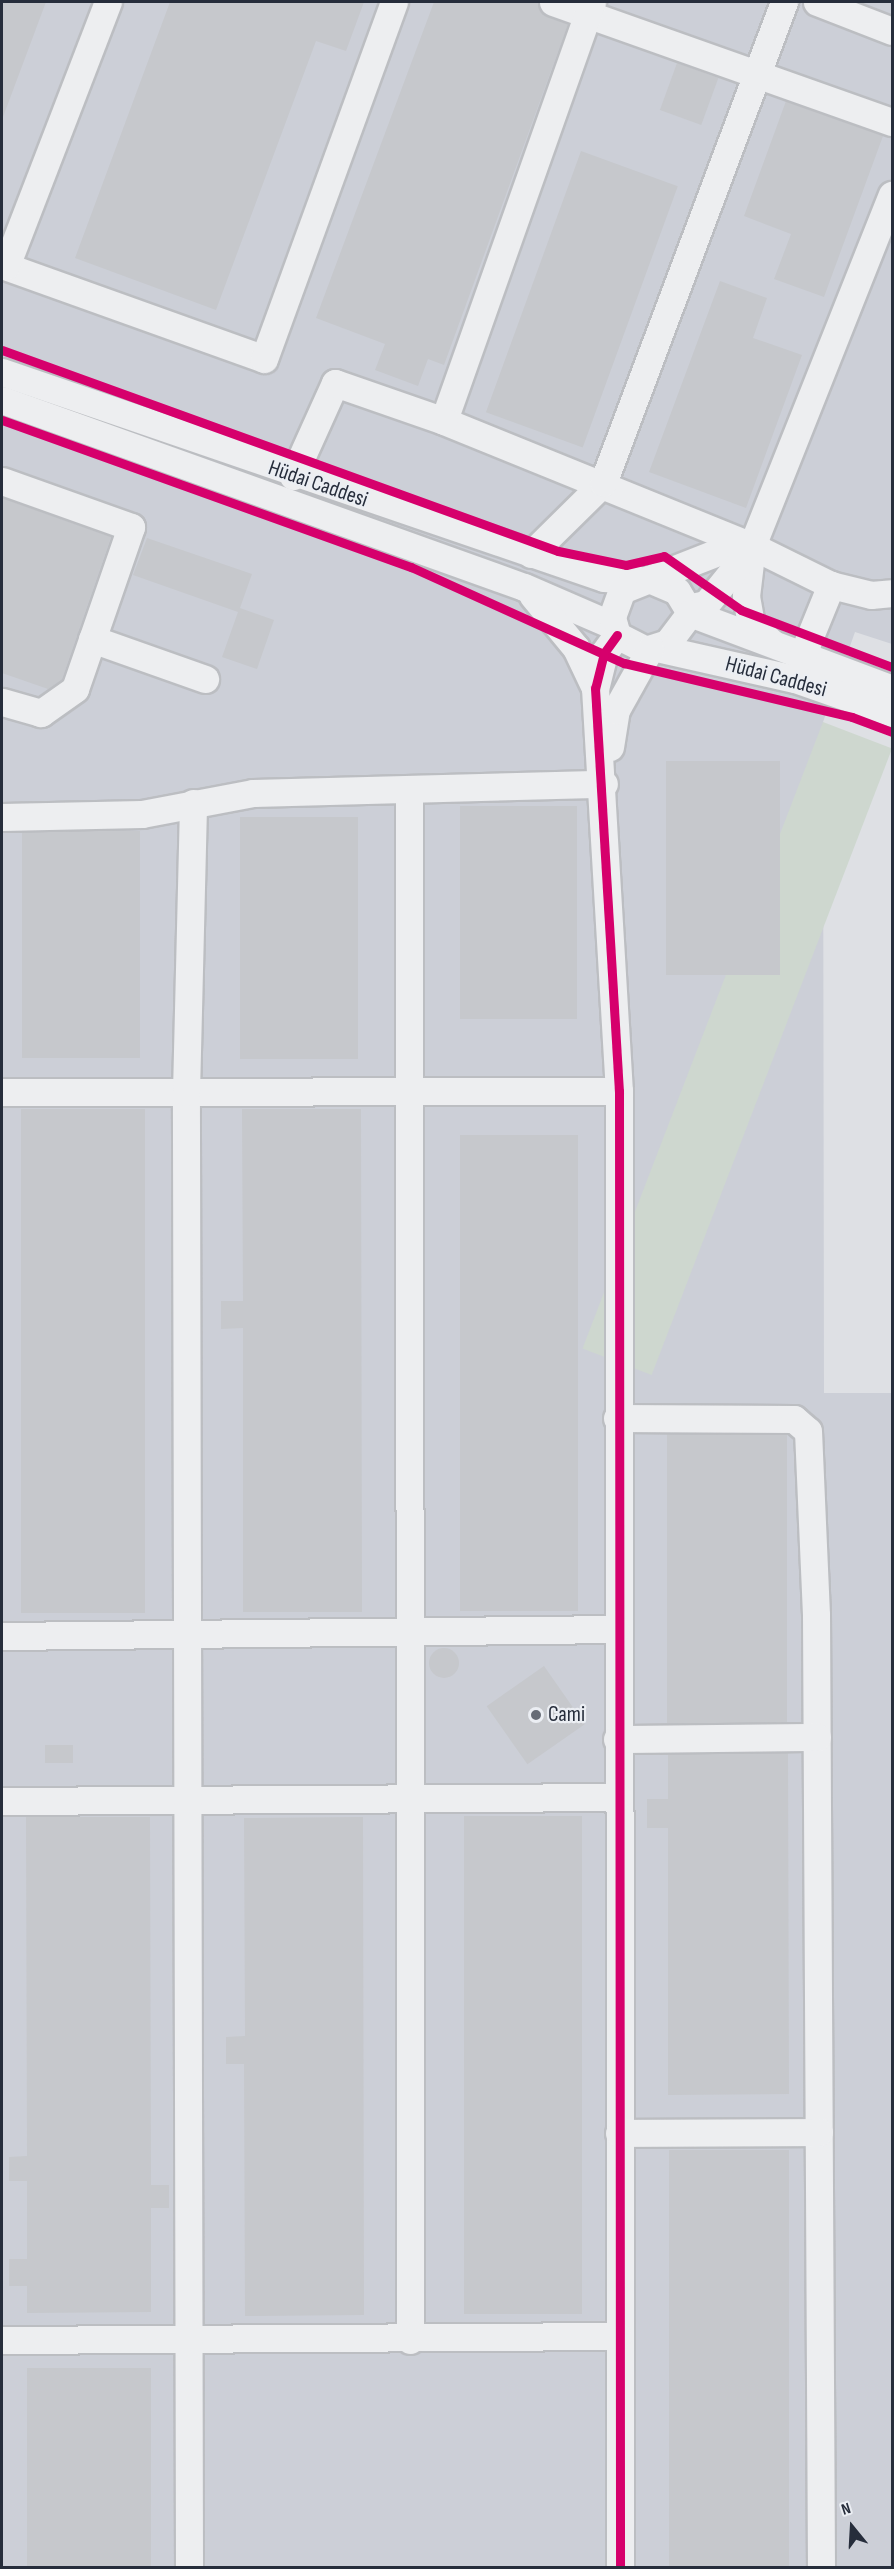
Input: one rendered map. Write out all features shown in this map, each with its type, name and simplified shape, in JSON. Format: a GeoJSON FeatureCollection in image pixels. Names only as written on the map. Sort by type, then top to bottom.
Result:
{"type":"FeatureCollection","features":[{"type":"Feature","properties":{"kind":"street"},"geometry":{"type":"LineString","coordinates":[[108,2],[4,266],[264,358],[394,2]]}},
{"type":"Feature","properties":{"kind":"street"},"geometry":{"type":"LineString","coordinates":[[553,2],[590,8],[757,74],[892,122]]}},
{"type":"Feature","properties":{"kind":"street"},"geometry":{"type":"LineString","coordinates":[[531,554],[603,483],[784,2]]}},
{"type":"Feature","properties":{"kind":"street"},"geometry":{"type":"LineString","coordinates":[[817,2],[892,31]]}},
{"type":"Feature","properties":{"kind":"street"},"geometry":{"type":"LineString","coordinates":[[444,421],[590,8]]}},
{"type":"Feature","properties":{"kind":"street"},"geometry":{"type":"LineString","coordinates":[[604,784],[616,710],[653,649],[676,635],[689,610],[706,604],[747,545],[892,195]]}},
{"type":"Feature","properties":{"kind":"street","name":"Hüdai Caddesi"},"geometry":{"type":"LineString","coordinates":[[2,372],[293,476],[604,578],[644,579]]}},
{"type":"Feature","properties":{"kind":"street"},"geometry":{"type":"LineString","coordinates":[[293,476],[335,383],[444,421],[603,483],[747,545],[831,585],[871,595],[892,593]]}},
{"type":"Feature","properties":{"kind":"street","name":"Hüdai Caddesi"},"geometry":{"type":"LineString","coordinates":[[2,400],[524,587],[616,631]]}},
{"type":"Feature","properties":{"kind":"street"},"geometry":{"type":"LineString","coordinates":[[2,481],[131,527],[75,689],[42,713],[2,702]]}},
{"type":"Feature","properties":{"kind":"street"},"geometry":{"type":"LineString","coordinates":[[620,2568],[616,1629],[619,1091],[604,784],[595,688],[604,653],[616,631],[616,598],[644,579],[747,545]]}},
{"type":"Feature","properties":{"kind":"street"},"geometry":{"type":"LineString","coordinates":[[747,545],[746,596],[751,624],[776,646]]}},
{"type":"Feature","properties":{"kind":"street"},"geometry":{"type":"LineString","coordinates":[[644,579],[677,591],[689,610]]}},
{"type":"Feature","properties":{"kind":"street"},"geometry":{"type":"LineString","coordinates":[[802,656],[831,585]]}},
{"type":"Feature","properties":{"kind":"street"},"geometry":{"type":"LineString","coordinates":[[524,587],[576,648],[595,688]]}},
{"type":"Feature","properties":{"kind":"street","name":"Hüdai Caddesi"},"geometry":{"type":"LineString","coordinates":[[689,610],[776,646],[892,689]]}},
{"type":"Feature","properties":{"kind":"street"},"geometry":{"type":"LineString","coordinates":[[616,631],[653,649]]}},
{"type":"Feature","properties":{"kind":"street"},"geometry":{"type":"LineString","coordinates":[[92,639],[205,679]]}},
{"type":"Feature","properties":{"kind":"street","name":"Hüdai Caddesi"},"geometry":{"type":"LineString","coordinates":[[653,649],[795,679],[892,713]]}},
{"type":"Feature","properties":{"kind":"street"},"geometry":{"type":"LineString","coordinates":[[2,817],[142,814],[253,793],[604,784]]}},
{"type":"Feature","properties":{"kind":"street"},"geometry":{"type":"LineString","coordinates":[[409,789],[410,2340]]}},
{"type":"Feature","properties":{"kind":"street"},"geometry":{"type":"LineString","coordinates":[[189,2568],[186,1092],[192,803]]}},
{"type":"Feature","properties":{"kind":"street"},"geometry":{"type":"LineString","coordinates":[[2,1092],[619,1091]]}},
{"type":"Feature","properties":{"kind":"street"},"geometry":{"type":"LineString","coordinates":[[617,1418],[794,1419],[808,1431],[817,1737],[821,2568]]}},
{"type":"Feature","properties":{"kind":"street"},"geometry":{"type":"LineString","coordinates":[[2,1636],[409,1635],[616,1629]]}},
{"type":"Feature","properties":{"kind":"street"},"geometry":{"type":"LineString","coordinates":[[617,1739],[817,1737]]}},
{"type":"Feature","properties":{"kind":"street"},"geometry":{"type":"LineString","coordinates":[[2,1801],[186,1802],[618,1797]]}},
{"type":"Feature","properties":{"kind":"street"},"geometry":{"type":"LineString","coordinates":[[618,2133],[819,2132]]}},
{"type":"Feature","properties":{"kind":"street"},"geometry":{"type":"LineString","coordinates":[[2,2340],[410,2340],[618,2336]]}},
{"type":"Feature","properties":{"kind":"shaded area"},"geometry":{"type":"Polygon","coordinates":[[[2,2],[892,2],[892,644],[855,632],[823,722],[824,1393],[892,1393],[892,2567],[2,2568],[2,2]]]}},
{"type":"Feature","properties":{"kind":"shaded area"},"geometry":{"type":"Polygon","coordinates":[[[823,722],[892,749],[652,1375],[583,1348],[823,722]]]}},
{"type":"Feature","properties":{"kind":"building"},"geometry":{"type":"Polygon","coordinates":[[[2,2],[46,2],[3,117],[2,116],[2,2]]]}},
{"type":"Feature","properties":{"kind":"building"},"geometry":{"type":"Polygon","coordinates":[[[170,2],[364,2],[346,51],[316,41],[216,310],[75,258],[170,2]]]}},
{"type":"Feature","properties":{"kind":"building"},"geometry":{"type":"Polygon","coordinates":[[[434,2],[538,2],[541,13],[568,24],[444,365],[428,359],[418,386],[375,370],[385,344],[316,318],[434,2]]]}},
{"type":"Feature","properties":{"kind":"building"},"geometry":{"type":"Polygon","coordinates":[[[677,63],[718,78],[701,125],[660,110],[677,63]]]}},
{"type":"Feature","properties":{"kind":"building"},"geometry":{"type":"Polygon","coordinates":[[[786,101],[883,136],[824,297],[774,279],[791,234],[744,216],[786,101]]]}},
{"type":"Feature","properties":{"kind":"building"},"geometry":{"type":"Polygon","coordinates":[[[581,151],[678,186],[583,447],[486,412],[581,151]]]}},
{"type":"Feature","properties":{"kind":"building"},"geometry":{"type":"Polygon","coordinates":[[[720,281],[767,298],[753,338],[802,355],[746,508],[649,472],[720,281]]]}},
{"type":"Feature","properties":{"kind":"building"},"geometry":{"type":"Polygon","coordinates":[[[2,498],[111,537],[62,679],[48,689],[2,673],[2,498]]]}},
{"type":"Feature","properties":{"kind":"building"},"geometry":{"type":"Polygon","coordinates":[[[147,538],[252,574],[240,608],[274,620],[257,669],[222,657],[238,612],[133,575],[147,538]]]}},
{"type":"Feature","properties":{"kind":"building"},"geometry":{"type":"Polygon","coordinates":[[[666,761],[780,761],[780,975],[666,975],[666,761]]]}},
{"type":"Feature","properties":{"kind":"building"},"geometry":{"type":"Polygon","coordinates":[[[460,806],[577,806],[577,1019],[460,1019],[460,806]]]}},
{"type":"Feature","properties":{"kind":"building"},"geometry":{"type":"Polygon","coordinates":[[[240,817],[358,817],[358,1059],[240,1059],[240,817]]]}},
{"type":"Feature","properties":{"kind":"building"},"geometry":{"type":"Polygon","coordinates":[[[22,831],[140,831],[140,1058],[22,1058],[22,831]]]}},
{"type":"Feature","properties":{"kind":"building"},"geometry":{"type":"Polygon","coordinates":[[[21,1109],[145,1109],[145,1613],[21,1613],[21,1109]]]}},
{"type":"Feature","properties":{"kind":"building"},"geometry":{"type":"Polygon","coordinates":[[[242,1109],[361,1109],[362,1612],[243,1612],[243,1328],[221,1329],[221,1301],[243,1301],[242,1109]]]}},
{"type":"Feature","properties":{"kind":"building"},"geometry":{"type":"Polygon","coordinates":[[[460,1135],[578,1135],[578,1611],[460,1611],[460,1135]]]}},
{"type":"Feature","properties":{"kind":"building"},"geometry":{"type":"Polygon","coordinates":[[[667,1434],[787,1434],[787,1723],[667,1723],[667,1434]]]}},
{"type":"Feature","properties":{"kind":"building"},"geometry":{"type":"Polygon","coordinates":[[[444,1648],[454,1653],[459,1663],[454,1673],[444,1678],[434,1673],[429,1663],[434,1653],[444,1648]]]}},
{"type":"Feature","properties":{"kind":"building","name":"Cami"},"geometry":{"type":"Polygon","coordinates":[[[544,1666],[585,1724],[527,1764],[487,1706],[544,1666]]]}},
{"type":"Feature","properties":{"kind":"building"},"geometry":{"type":"Polygon","coordinates":[[[45,1745],[73,1745],[73,1763],[45,1763],[45,1745]]]}},
{"type":"Feature","properties":{"kind":"building"},"geometry":{"type":"Polygon","coordinates":[[[788,1753],[789,2094],[668,2095],[668,1828],[647,1828],[647,1799],[668,1799],[668,1754],[788,1753]]]}},
{"type":"Feature","properties":{"kind":"building"},"geometry":{"type":"Polygon","coordinates":[[[464,1816],[582,1816],[582,2314],[464,2314],[464,1816]]]}},
{"type":"Feature","properties":{"kind":"building"},"geometry":{"type":"Polygon","coordinates":[[[26,1817],[150,1817],[151,2185],[169,2185],[169,2208],[151,2208],[151,2312],[27,2313],[27,2286],[9,2286],[9,2259],[27,2259],[27,2181],[9,2181],[9,2157],[27,2156],[26,1817]]]}},
{"type":"Feature","properties":{"kind":"building"},"geometry":{"type":"Polygon","coordinates":[[[363,1817],[364,2315],[245,2316],[244,2064],[226,2064],[226,2037],[245,2036],[244,1818],[363,1817]]]}},
{"type":"Feature","properties":{"kind":"building"},"geometry":{"type":"Polygon","coordinates":[[[669,2150],[789,2150],[789,2568],[669,2568],[669,2150]]]}},
{"type":"Feature","properties":{"kind":"building"},"geometry":{"type":"Polygon","coordinates":[[[27,2368],[151,2368],[151,2568],[27,2568],[27,2368]]]}},
{"type":"Feature","properties":{"kind":"cycle path"},"geometry":{"type":"LineString","coordinates":[[2,350],[558,551],[626,565],[664,556],[741,610],[892,667]]}},
{"type":"Feature","properties":{"kind":"cycle path"},"geometry":{"type":"LineString","coordinates":[[2,420],[411,567],[624,663],[852,717],[892,732]]}},
{"type":"Feature","properties":{"kind":"cycle path"},"geometry":{"type":"LineString","coordinates":[[617,635],[604,653],[595,688],[619,1091],[620,2568]]}},
{"type":"Feature","properties":{"kind":"place","name":"Cami"},"geometry":{"type":"Point","coordinates":[536,1715]}}]}
